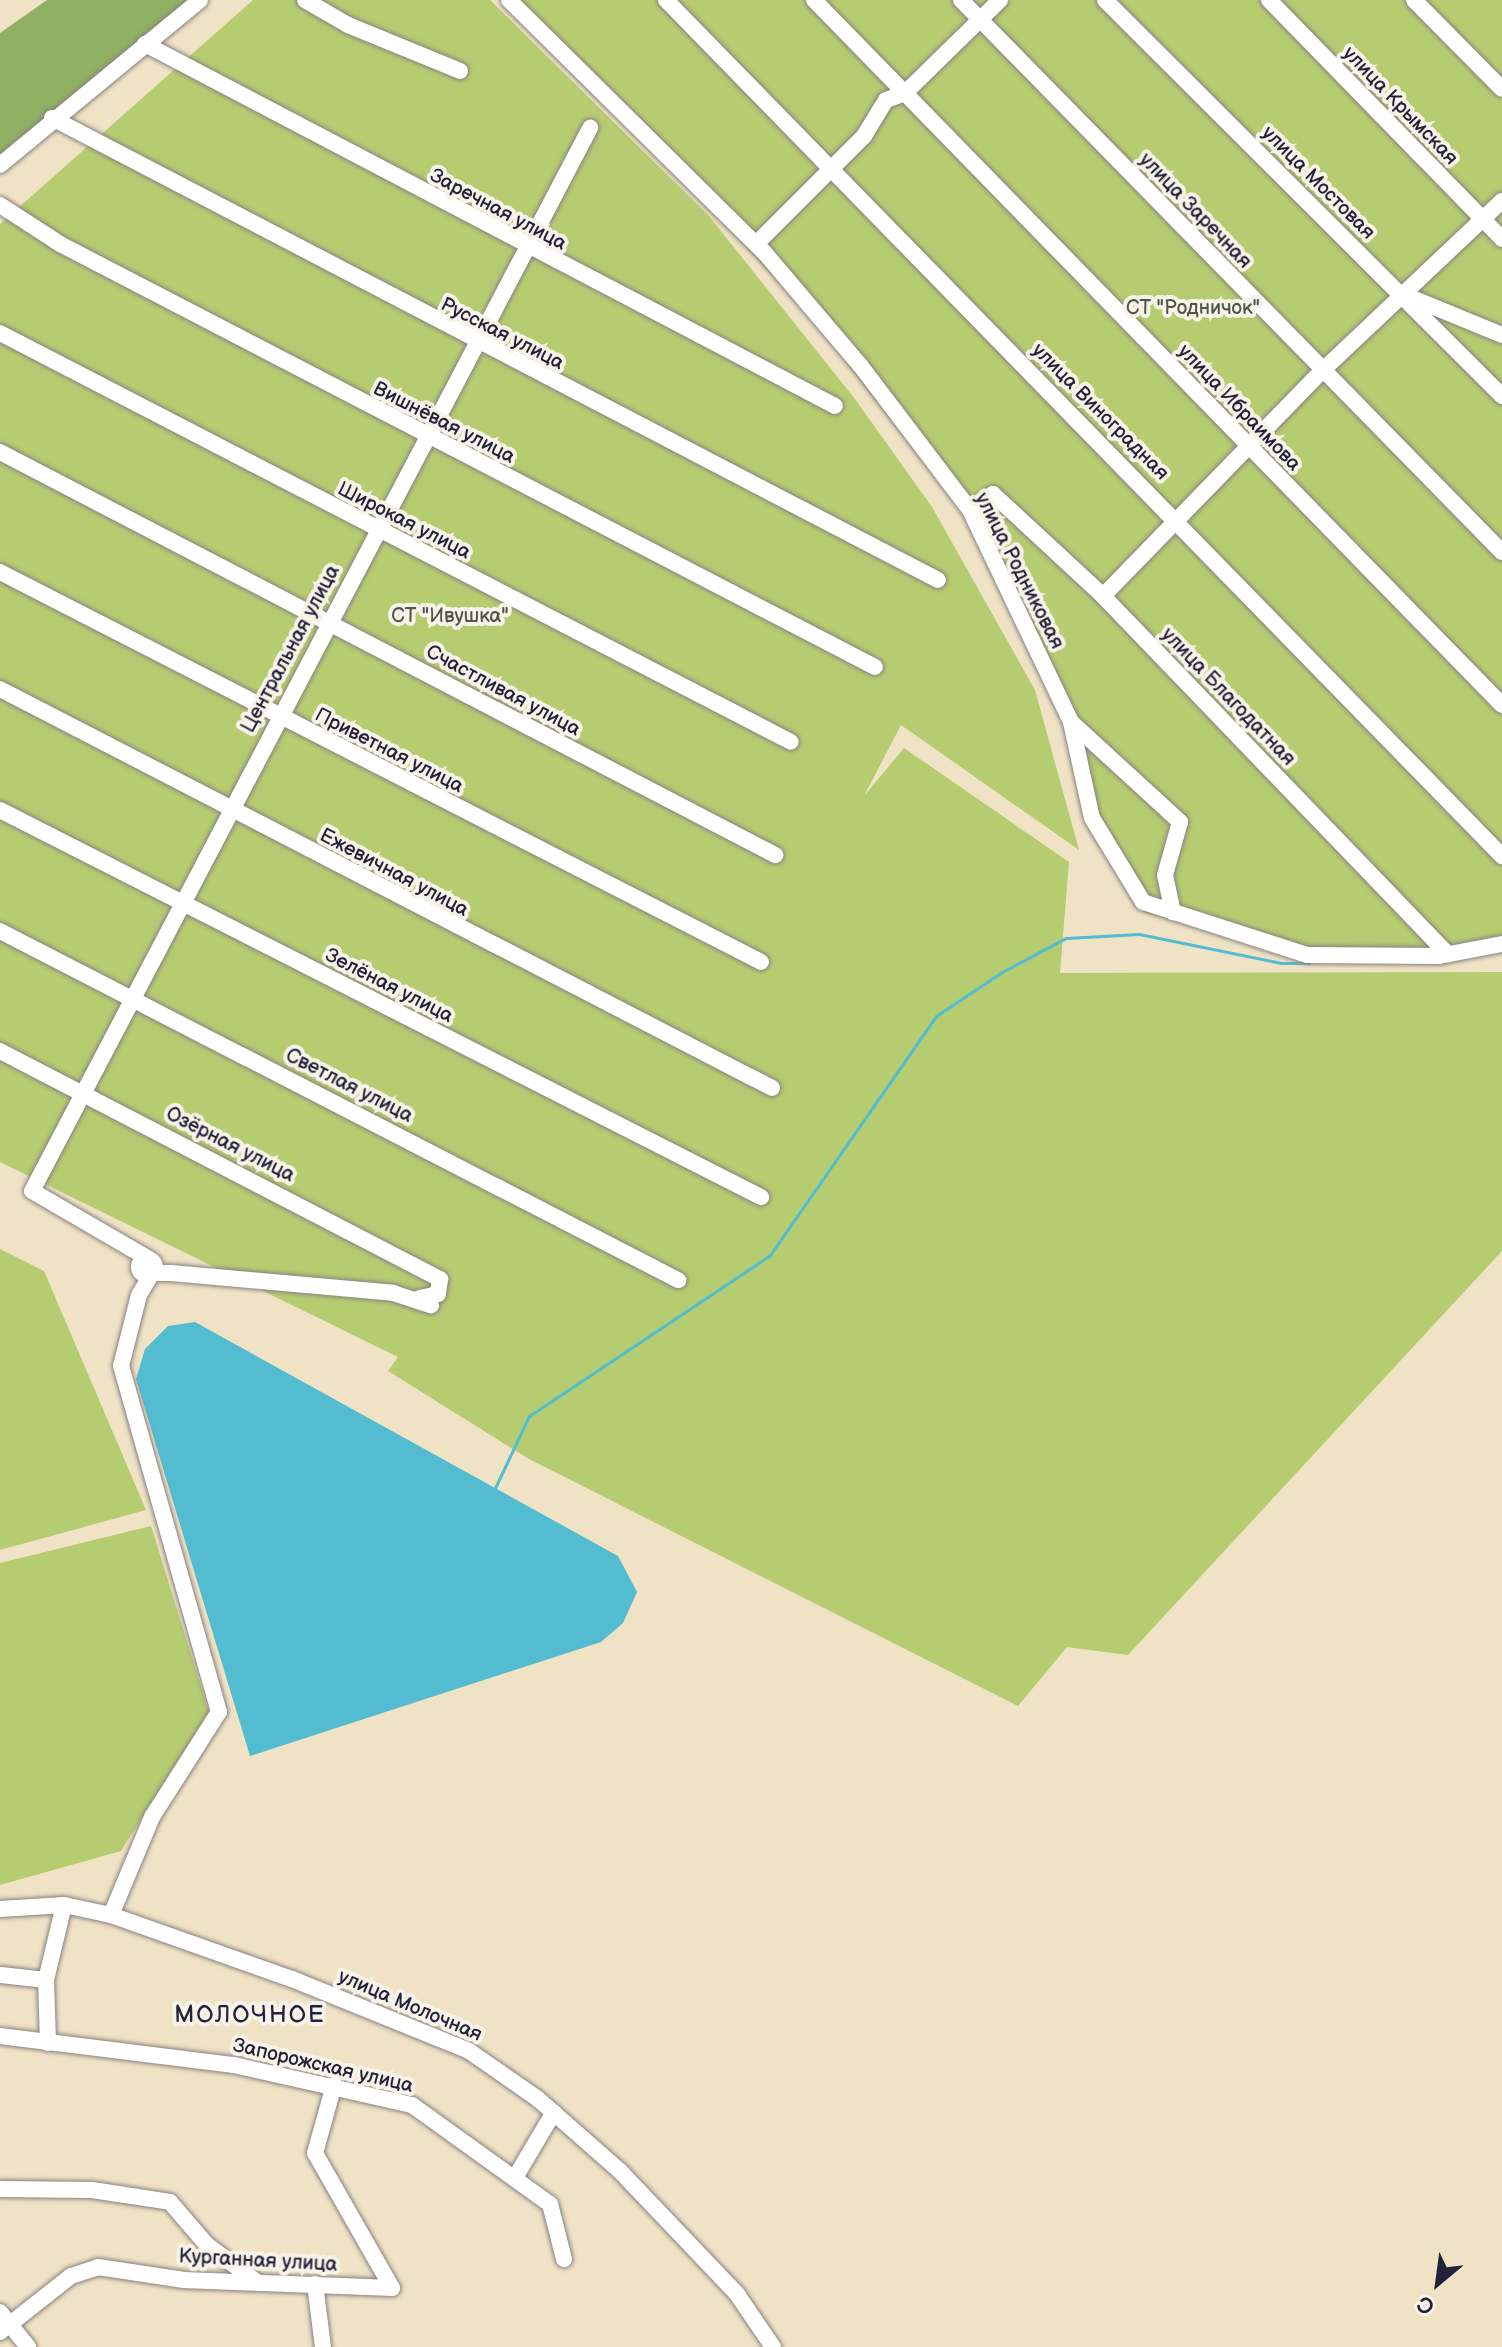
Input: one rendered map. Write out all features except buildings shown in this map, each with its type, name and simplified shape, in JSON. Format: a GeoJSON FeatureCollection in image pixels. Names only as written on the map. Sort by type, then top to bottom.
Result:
{"type":"FeatureCollection","features":[{"type":"Feature","properties":{"kind":"street"},"geometry":{"type":"LineString","coordinates":[[0,165],[52,118],[200,0]]}},
{"type":"Feature","properties":{"kind":"street"},"geometry":{"type":"LineString","coordinates":[[305,0],[348,25],[460,71]]}},
{"type":"Feature","properties":{"kind":"street","name":"улица Родниковая"},"geometry":{"type":"LineString","coordinates":[[509,0],[756,244],[860,365],[970,510],[1071,722],[1092,818],[1143,902],[1307,955],[1448,954],[1502,944]]}},
{"type":"Feature","properties":{"kind":"street","name":"улица Виноградная"},"geometry":{"type":"LineString","coordinates":[[666,0],[1179,520],[1502,856]]}},
{"type":"Feature","properties":{"kind":"street","name":"улица Ибраимова"},"geometry":{"type":"LineString","coordinates":[[814,0],[1502,705]]}},
{"type":"Feature","properties":{"kind":"street","name":"улица Заречная"},"geometry":{"type":"LineString","coordinates":[[961,0],[1502,552]]}},
{"type":"Feature","properties":{"kind":"street"},"geometry":{"type":"LineString","coordinates":[[756,244],[864,136],[886,100],[905,93],[1000,0]]}},
{"type":"Feature","properties":{"kind":"street","name":"улица Мостовая"},"geometry":{"type":"LineString","coordinates":[[1105,0],[1502,396]]}},
{"type":"Feature","properties":{"kind":"street","name":"улица Крымская"},"geometry":{"type":"LineString","coordinates":[[1269,0],[1502,239]]}},
{"type":"Feature","properties":{"kind":"street"},"geometry":{"type":"LineString","coordinates":[[1414,0],[1502,89]]}},
{"type":"Feature","properties":{"kind":"street","name":"Заречная улица"},"geometry":{"type":"LineString","coordinates":[[145,44],[526,248],[835,406]]}},
{"type":"Feature","properties":{"kind":"street","name":"Русская улица"},"geometry":{"type":"LineString","coordinates":[[52,118],[476,343],[938,580]]}},
{"type":"Feature","properties":{"kind":"street","name":"Центральная улица"},"geometry":{"type":"LineString","coordinates":[[146,1265],[123,1242],[32,1191],[229,809],[590,128]]}},
{"type":"Feature","properties":{"kind":"street"},"geometry":{"type":"LineString","coordinates":[[1103,596],[1323,370],[1502,201]]}},
{"type":"Feature","properties":{"kind":"street","name":"Вишнёвая улица"},"geometry":{"type":"LineString","coordinates":[[0,205],[60,244],[425,437],[875,667]]}},
{"type":"Feature","properties":{"kind":"street"},"geometry":{"type":"LineString","coordinates":[[1403,295],[1502,335]]}},
{"type":"Feature","properties":{"kind":"street","name":"Широкая улица"},"geometry":{"type":"LineString","coordinates":[[0,333],[791,742]]}},
{"type":"Feature","properties":{"kind":"street","name":"Счастливая улица"},"geometry":{"type":"LineString","coordinates":[[0,452],[775,855]]}},
{"type":"Feature","properties":{"kind":"street","name":"улица Благодатная"},"geometry":{"type":"LineString","coordinates":[[970,510],[993,494],[1103,596],[1448,954]]}},
{"type":"Feature","properties":{"kind":"street","name":"Приветная улица"},"geometry":{"type":"LineString","coordinates":[[0,572],[761,962]]}},
{"type":"Feature","properties":{"kind":"street","name":"Ежевичная улица"},"geometry":{"type":"LineString","coordinates":[[0,689],[772,1088]]}},
{"type":"Feature","properties":{"kind":"street"},"geometry":{"type":"LineString","coordinates":[[1071,722],[1180,822],[1165,875],[1173,912]]}},
{"type":"Feature","properties":{"kind":"street","name":"Зелёная улица"},"geometry":{"type":"LineString","coordinates":[[0,810],[761,1197]]}},
{"type":"Feature","properties":{"kind":"street","name":"Светлая улица"},"geometry":{"type":"LineString","coordinates":[[0,931],[678,1280]]}},
{"type":"Feature","properties":{"kind":"street","name":"Озёрная улица"},"geometry":{"type":"LineString","coordinates":[[0,1051],[440,1279],[438,1294],[425,1301],[171,1273],[146,1265]]}},
{"type":"Feature","properties":{"kind":"street"},"geometry":{"type":"LineString","coordinates":[[111,1915],[152,1817],[219,1712],[121,1366],[146,1265]]}},
{"type":"Feature","properties":{"kind":"street","name":"улица Молочная"},"geometry":{"type":"LineString","coordinates":[[0,1909],[19,1904],[64,1905],[111,1915],[451,2041],[488,2062],[554,2112],[641,2192],[737,2294],[773,2347]]}},
{"type":"Feature","properties":{"kind":"street"},"geometry":{"type":"LineString","coordinates":[[48,2043],[46,1980],[64,1905]]}},
{"type":"Feature","properties":{"kind":"street"},"geometry":{"type":"LineString","coordinates":[[1,1975],[46,1980]]}},
{"type":"Feature","properties":{"kind":"street","name":"Запорожская улица"},"geometry":{"type":"LineString","coordinates":[[0,2036],[234,2065],[334,2085],[412,2105],[516,2176],[550,2204],[564,2259]]}},
{"type":"Feature","properties":{"kind":"street","name":"Курганная улица"},"geometry":{"type":"LineString","coordinates":[[3,2323],[71,2276],[98,2267],[184,2280],[392,2288],[315,2153],[334,2085]]}},
{"type":"Feature","properties":{"kind":"street"},"geometry":{"type":"LineString","coordinates":[[516,2176],[554,2112]]}},
{"type":"Feature","properties":{"kind":"street"},"geometry":{"type":"LineString","coordinates":[[0,2189],[92,2190],[170,2202],[207,2245],[257,2282]]}},
{"type":"Feature","properties":{"kind":"street"},"geometry":{"type":"LineString","coordinates":[[315,2284],[323,2347]]}},
{"type":"Feature","properties":{"kind":"street"},"geometry":{"type":"LineString","coordinates":[[3,2323],[28,2347]]}},
{"type":"Feature","properties":{"kind":"green space"},"geometry":{"type":"Polygon","coordinates":[[[47,0],[195,0],[0,160],[0,33],[47,0]]]}},
{"type":"Feature","properties":{"kind":"green space","name":"СТ \"Ивушка\""},"geometry":{"type":"Polygon","coordinates":[[[253,0],[490,0],[709,216],[855,399],[932,507],[1035,690],[1079,850],[901,725],[864,796],[904,748],[1069,862],[1060,973],[1502,972],[1502,1251],[1128,1655],[1067,1647],[1018,1706],[529,1459],[388,1371],[398,1357],[0,1162],[0,224],[253,0]]]}},
{"type":"Feature","properties":{"kind":"green space","name":"СТ \"Родничок\""},"geometry":{"type":"Polygon","coordinates":[[[515,0],[1502,0],[1502,938],[1425,954],[1313,957],[1145,913],[1086,817],[1060,711],[966,518],[810,316],[515,0]]]}},
{"type":"Feature","properties":{"kind":"green space"},"geometry":{"type":"Polygon","coordinates":[[[0,1249],[44,1271],[146,1510],[0,1550],[0,1249]]]}},
{"type":"Feature","properties":{"kind":"green space"},"geometry":{"type":"Polygon","coordinates":[[[151,1526],[209,1712],[121,1851],[0,1885],[0,1563],[151,1526]]]}},
{"type":"Feature","properties":{"kind":"water"},"geometry":{"type":"Polygon","coordinates":[[[195,1322],[618,1556],[637,1592],[623,1623],[601,1642],[250,1756],[136,1379],[145,1349],[168,1326],[195,1322]]]}},
{"type":"Feature","properties":{"kind":"waterway"},"geometry":{"type":"LineString","coordinates":[[494,1490],[529,1416],[770,1255],[936,1016],[1002,972],[1066,938],[1139,934],[1281,963],[1309,963]]}},
{"type":"Feature","properties":{"kind":"district","name":"МОЛОЧНОЕ"},"geometry":{"type":"Point","coordinates":[250,2015]}}]}
